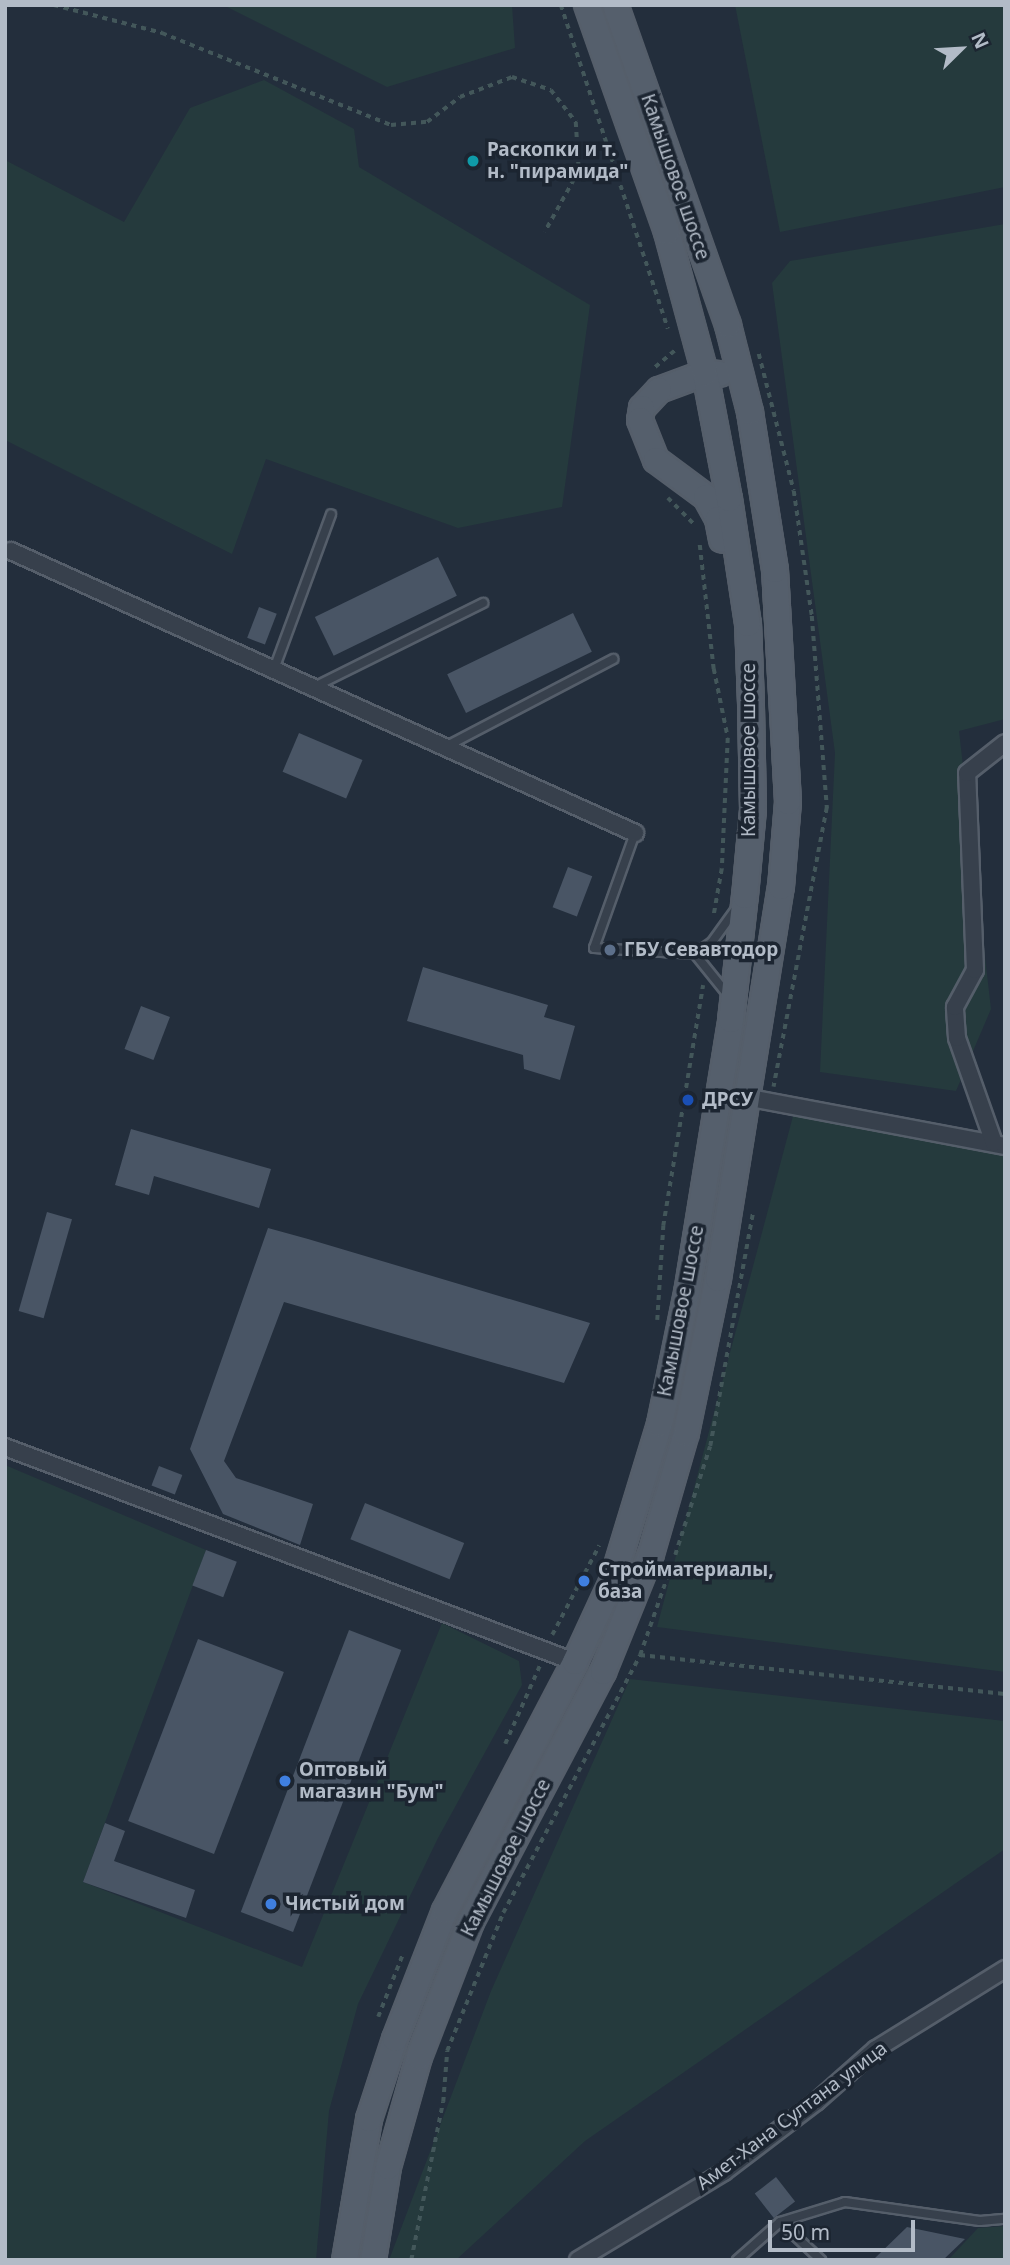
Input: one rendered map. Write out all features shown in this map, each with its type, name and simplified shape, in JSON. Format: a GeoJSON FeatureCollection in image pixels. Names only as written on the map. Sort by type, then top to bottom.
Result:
{"type":"FeatureCollection","features":[{"type":"Feature","properties":{"kind":"main road","name":"Камышовое шоссе"},"geometry":{"type":"LineString","coordinates":[[345,2260],[369,2119],[400,2026],[445,1911],[575,1662],[612,1582],[660,1424],[687,1293],[732,1001],[745,896],[752,810],[748,624],[705,373],[667,232],[587,5]]}},
{"type":"Feature","properties":{"kind":"main road","name":"Камышовое шоссе"},"geometry":{"type":"LineString","coordinates":[[373,2260],[388,2166],[419,2057],[471,1922],[603,1672],[651,1554],[686,1433],[707,1330],[781,887],[788,802],[775,570],[764,492],[728,326],[615,5]]}},
{"type":"Feature","properties":{"kind":"main road"},"geometry":{"type":"LineString","coordinates":[[748,624],[730,584],[713,508],[696,488],[656,460],[640,420],[642,408],[659,390],[705,373],[717,373],[732,382],[750,461],[764,492]]}},
{"type":"Feature","properties":{"kind":"street"},"geometry":{"type":"LineString","coordinates":[[11,551],[272,672],[635,833]]}},
{"type":"Feature","properties":{"kind":"street"},"geometry":{"type":"LineString","coordinates":[[999,1144],[957,1038],[955,1007],[975,970],[967,773],[1005,743]]}},
{"type":"Feature","properties":{"kind":"street"},"geometry":{"type":"LineString","coordinates":[[745,1097],[999,1144]]}},
{"type":"Feature","properties":{"kind":"street"},"geometry":{"type":"LineString","coordinates":[[5,1447],[575,1662]]}},
{"type":"Feature","properties":{"kind":"street","name":"Амет-Хана Султана улица"},"geometry":{"type":"LineString","coordinates":[[578,2260],[723,2172],[816,2102],[876,2049],[1005,1969]]}},
{"type":"Feature","properties":{"kind":"lane"},"geometry":{"type":"LineString","coordinates":[[272,672],[331,514]]}},
{"type":"Feature","properties":{"kind":"lane"},"geometry":{"type":"LineString","coordinates":[[310,689],[483,603]]}},
{"type":"Feature","properties":{"kind":"lane"},"geometry":{"type":"LineString","coordinates":[[445,747],[613,659]]}},
{"type":"Feature","properties":{"kind":"lane"},"geometry":{"type":"LineString","coordinates":[[635,833],[594,948],[695,954],[707,963],[732,1001]]}},
{"type":"Feature","properties":{"kind":"lane"},"geometry":{"type":"LineString","coordinates":[[695,954],[712,942],[745,896]]}},
{"type":"Feature","properties":{"kind":"lane"},"geometry":{"type":"LineString","coordinates":[[737,2260],[780,2222],[845,2202],[980,2221],[1005,2219]]}},
{"type":"Feature","properties":{"kind":"lane"},"geometry":{"type":"LineString","coordinates":[[780,2222],[821,2260]]}},
{"type":"Feature","properties":{"kind":"path"},"geometry":{"type":"LineString","coordinates":[[54,5],[162,33],[391,125],[428,122],[460,97],[512,77],[551,90],[576,122],[579,171],[545,232]]}},
{"type":"Feature","properties":{"kind":"path"},"geometry":{"type":"LineString","coordinates":[[771,1100],[827,808],[815,691]]}},
{"type":"Feature","properties":{"kind":"path"},"geometry":{"type":"LineString","coordinates":[[712,942],[722,869]]}},
{"type":"Feature","properties":{"kind":"path"},"geometry":{"type":"LineString","coordinates":[[657,1323],[663,1226],[707,963]]}},
{"type":"Feature","properties":{"kind":"path"},"geometry":{"type":"LineString","coordinates":[[546,1649],[600,1544]]}},
{"type":"Feature","properties":{"kind":"path"},"geometry":{"type":"LineString","coordinates":[[411,2260],[443,2102],[447,2051],[503,1913],[640,1656],[653,1617]]}},
{"type":"Feature","properties":{"kind":"path"},"geometry":{"type":"LineString","coordinates":[[640,1656],[1005,1694]]}},
{"type":"Feature","properties":{"kind":"green space"},"geometry":{"type":"Polygon","coordinates":[[[223,5],[512,5],[515,48],[387,87],[223,5]]]}},
{"type":"Feature","properties":{"kind":"green space"},"geometry":{"type":"Polygon","coordinates":[[[735,5],[1005,5],[1005,187],[780,232],[735,5]]]}},
{"type":"Feature","properties":{"kind":"green space"},"geometry":{"type":"Polygon","coordinates":[[[264,80],[354,129],[359,167],[590,305],[562,507],[458,528],[266,459],[232,554],[5,440],[5,160],[124,222],[190,108],[264,80]]]}},
{"type":"Feature","properties":{"kind":"green space"},"geometry":{"type":"Polygon","coordinates":[[[1005,224],[1005,719],[959,731],[991,1009],[956,1091],[820,1072],[835,753],[772,283],[790,261],[1005,224]]]}},
{"type":"Feature","properties":{"kind":"green space"},"geometry":{"type":"Polygon","coordinates":[[[793,1116],[1005,1155],[1005,1672],[657,1627],[793,1116]]]}},
{"type":"Feature","properties":{"kind":"green space"},"geometry":{"type":"Polygon","coordinates":[[[5,1465],[206,1550],[83,1882],[302,1967],[442,1623],[519,1661],[522,1685],[438,1838],[358,2004],[329,2111],[316,2260],[5,2260],[5,1465]]]}},
{"type":"Feature","properties":{"kind":"green space"},"geometry":{"type":"Polygon","coordinates":[[[630,1679],[1005,1721],[1005,1849],[585,2141],[456,2260],[389,2260],[491,1991],[630,1679]]]}},
{"type":"Feature","properties":{"kind":"green space"},"geometry":{"type":"Polygon","coordinates":[[[1005,2226],[1005,2260],[948,2260],[978,2228],[1005,2226]]]}},
{"type":"Feature","properties":{"kind":"building"},"geometry":{"type":"Polygon","coordinates":[[[438,557],[457,596],[334,656],[315,617],[438,557]]]}},
{"type":"Feature","properties":{"kind":"building"},"geometry":{"type":"Polygon","coordinates":[[[259,607],[277,614],[265,645],[247,638],[259,607]]]}},
{"type":"Feature","properties":{"kind":"building"},"geometry":{"type":"Polygon","coordinates":[[[573,613],[592,652],[466,713],[447,674],[573,613]]]}},
{"type":"Feature","properties":{"kind":"building"},"geometry":{"type":"Polygon","coordinates":[[[299,733],[363,760],[346,799],[283,772],[299,733]]]}},
{"type":"Feature","properties":{"kind":"building"},"geometry":{"type":"Polygon","coordinates":[[[568,867],[592,876],[577,916],[553,907],[568,867]]]}},
{"type":"Feature","properties":{"kind":"building"},"geometry":{"type":"Polygon","coordinates":[[[423,967],[548,1005],[544,1017],[575,1026],[560,1080],[524,1069],[523,1055],[407,1021],[423,967]]]}},
{"type":"Feature","properties":{"kind":"building"},"geometry":{"type":"Polygon","coordinates":[[[141,1006],[170,1017],[153,1060],[125,1049],[141,1006]]]}},
{"type":"Feature","properties":{"kind":"building"},"geometry":{"type":"Polygon","coordinates":[[[131,1129],[271,1169],[259,1208],[154,1176],[149,1195],[115,1185],[131,1129]]]}},
{"type":"Feature","properties":{"kind":"building"},"geometry":{"type":"Polygon","coordinates":[[[47,1212],[72,1219],[44,1318],[19,1311],[47,1212]]]}},
{"type":"Feature","properties":{"kind":"building"},"geometry":{"type":"Polygon","coordinates":[[[268,1228],[590,1323],[564,1383],[284,1302],[224,1461],[236,1478],[313,1504],[300,1545],[223,1514],[190,1449],[268,1228]]]}},
{"type":"Feature","properties":{"kind":"building"},"geometry":{"type":"Polygon","coordinates":[[[159,1466],[182,1475],[175,1495],[151,1486],[159,1466]]]}},
{"type":"Feature","properties":{"kind":"building"},"geometry":{"type":"Polygon","coordinates":[[[365,1503],[464,1543],[450,1579],[350,1539],[365,1503]]]}},
{"type":"Feature","properties":{"kind":"building"},"geometry":{"type":"Polygon","coordinates":[[[206,1550],[237,1562],[223,1597],[192,1585],[206,1550]]]}},
{"type":"Feature","properties":{"kind":"building"},"geometry":{"type":"Polygon","coordinates":[[[349,1630],[401,1650],[293,1932],[241,1912],[349,1630]]]}},
{"type":"Feature","properties":{"kind":"building"},"geometry":{"type":"Polygon","coordinates":[[[198,1639],[284,1672],[214,1854],[128,1821],[198,1639]]]}},
{"type":"Feature","properties":{"kind":"building"},"geometry":{"type":"Polygon","coordinates":[[[105,1823],[125,1831],[114,1861],[195,1890],[186,1918],[83,1882],[105,1823]]]}},
{"type":"Feature","properties":{"kind":"building"},"geometry":{"type":"Polygon","coordinates":[[[776,2177],[795,2201],[774,2218],[755,2194],[776,2177]]]}},
{"type":"Feature","properties":{"kind":"building"},"geometry":{"type":"Polygon","coordinates":[[[907,2227],[965,2239],[943,2260],[873,2260],[907,2227]]]}},
{"type":"Feature","properties":{"kind":"place","name":"Раскопки и т. н. \"пирамида\""},"geometry":{"type":"Point","coordinates":[473,161]}},
{"type":"Feature","properties":{"kind":"place","name":"ГБУ Севавтодор"},"geometry":{"type":"Point","coordinates":[610,950]}},
{"type":"Feature","properties":{"kind":"place","name":"ДРСУ"},"geometry":{"type":"Point","coordinates":[688,1100]}},
{"type":"Feature","properties":{"kind":"place","name":"Стройматериалы, база"},"geometry":{"type":"Point","coordinates":[584,1581]}},
{"type":"Feature","properties":{"kind":"place","name":"Оптовый магазин \"Бум\""},"geometry":{"type":"Point","coordinates":[285,1781]}},
{"type":"Feature","properties":{"kind":"place","name":"Чистый дом"},"geometry":{"type":"Point","coordinates":[271,1904]}}]}
